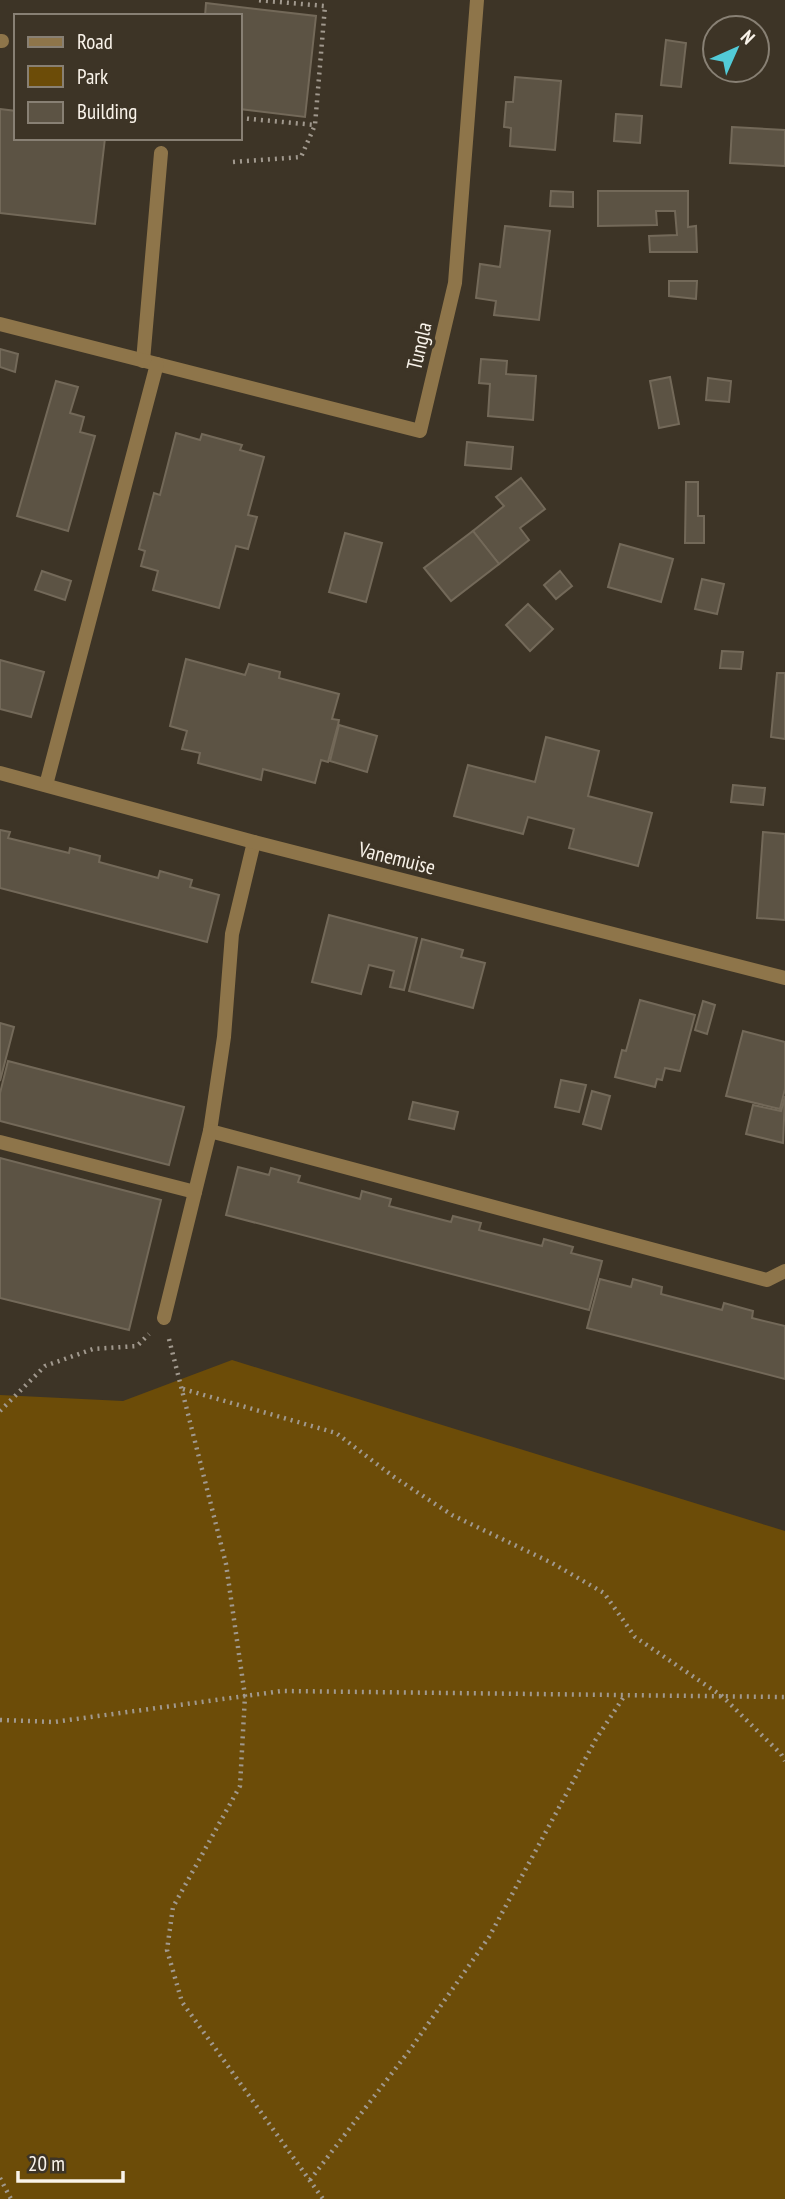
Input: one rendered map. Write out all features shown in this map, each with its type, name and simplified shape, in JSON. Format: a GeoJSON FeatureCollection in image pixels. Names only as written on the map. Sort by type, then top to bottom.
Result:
{"type":"FeatureCollection","features":[{"type":"Feature","properties":{"kind":"street","name":"Tungla"},"geometry":{"type":"LineString","coordinates":[[0,324],[420,431],[455,283],[478,0]]}},
{"type":"Feature","properties":{"kind":"street"},"geometry":{"type":"LineString","coordinates":[[46,785],[150,363],[161,153]]}},
{"type":"Feature","properties":{"kind":"street","name":"Vanemuise"},"geometry":{"type":"LineString","coordinates":[[0,773],[254,842],[785,978]]}},
{"type":"Feature","properties":{"kind":"street"},"geometry":{"type":"LineString","coordinates":[[164,1318],[210,1131],[224,1037],[232,934],[254,842]]}},
{"type":"Feature","properties":{"kind":"street"},"geometry":{"type":"LineString","coordinates":[[210,1131],[767,1280],[785,1271]]}},
{"type":"Feature","properties":{"kind":"street"},"geometry":{"type":"LineString","coordinates":[[0,1142],[195,1192]]}},
{"type":"Feature","properties":{"kind":"path"},"geometry":{"type":"LineString","coordinates":[[233,162],[301,157],[315,125],[326,6],[257,0]]}},
{"type":"Feature","properties":{"kind":"path"},"geometry":{"type":"LineString","coordinates":[[242,118],[315,125]]}},
{"type":"Feature","properties":{"kind":"path"},"geometry":{"type":"LineString","coordinates":[[164,1318],[226,1564],[245,1696],[240,1786],[173,1907],[167,1950],[182,2002],[323,2199]]}},
{"type":"Feature","properties":{"kind":"path"},"geometry":{"type":"LineString","coordinates":[[0,1411],[45,1366],[93,1349],[138,1346],[164,1318]]}},
{"type":"Feature","properties":{"kind":"path"},"geometry":{"type":"LineString","coordinates":[[182,1389],[337,1433],[394,1477],[452,1515],[552,1563],[604,1593],[635,1637],[722,1696],[785,1761]]}},
{"type":"Feature","properties":{"kind":"path"},"geometry":{"type":"LineString","coordinates":[[0,1720],[54,1722],[282,1691],[785,1697]]}},
{"type":"Feature","properties":{"kind":"path"},"geometry":{"type":"LineString","coordinates":[[310,2180],[409,2051],[489,1937],[596,1739],[625,1695]]}},
{"type":"Feature","properties":{"kind":"path"},"geometry":{"type":"LineString","coordinates":[[0,2178],[11,2199]]}},
{"type":"Feature","properties":{"kind":"green space"},"geometry":{"type":"Polygon","coordinates":[[[232,1360],[785,1531],[785,2199],[0,2199],[0,1395],[123,1401],[232,1360]]]}},
{"type":"Feature","properties":{"kind":"building"},"geometry":{"type":"Polygon","coordinates":[[[206,3],[316,16],[305,117],[242,109],[242,14],[205,14],[206,3]]]}},
{"type":"Feature","properties":{"kind":"building"},"geometry":{"type":"Polygon","coordinates":[[[666,40],[686,43],[681,87],[661,85],[666,40]]]}},
{"type":"Feature","properties":{"kind":"building"},"geometry":{"type":"Polygon","coordinates":[[[515,77],[561,81],[555,150],[510,146],[511,128],[504,127],[506,102],[513,102],[515,77]]]}},
{"type":"Feature","properties":{"kind":"building"},"geometry":{"type":"Polygon","coordinates":[[[0,109],[14,111],[14,140],[105,140],[95,224],[0,213],[0,109]]]}},
{"type":"Feature","properties":{"kind":"building"},"geometry":{"type":"Polygon","coordinates":[[[616,114],[642,116],[640,143],[614,141],[616,114]]]}},
{"type":"Feature","properties":{"kind":"building"},"geometry":{"type":"Polygon","coordinates":[[[732,127],[785,130],[785,166],[730,163],[732,127]]]}},
{"type":"Feature","properties":{"kind":"building"},"geometry":{"type":"Polygon","coordinates":[[[551,191],[573,192],[573,207],[550,206],[551,191]]]}},
{"type":"Feature","properties":{"kind":"building"},"geometry":{"type":"Polygon","coordinates":[[[598,191],[688,191],[688,227],[696,226],[697,252],[650,252],[649,236],[677,235],[675,211],[656,211],[657,225],[598,226],[598,191]]]}},
{"type":"Feature","properties":{"kind":"building"},"geometry":{"type":"Polygon","coordinates":[[[505,226],[550,231],[539,320],[494,315],[496,301],[476,298],[480,264],[500,267],[505,226]]]}},
{"type":"Feature","properties":{"kind":"building"},"geometry":{"type":"Polygon","coordinates":[[[669,281],[697,281],[696,299],[669,296],[669,281]]]}},
{"type":"Feature","properties":{"kind":"building"},"geometry":{"type":"Polygon","coordinates":[[[0,349],[18,354],[15,372],[0,367],[0,349]]]}},
{"type":"Feature","properties":{"kind":"building"},"geometry":{"type":"Polygon","coordinates":[[[481,359],[507,361],[506,374],[536,376],[533,420],[488,416],[490,384],[479,383],[481,359]]]}},
{"type":"Feature","properties":{"kind":"building"},"geometry":{"type":"Polygon","coordinates":[[[670,377],[679,424],[659,428],[650,381],[670,377]]]}},
{"type":"Feature","properties":{"kind":"building"},"geometry":{"type":"Polygon","coordinates":[[[708,378],[731,381],[729,402],[706,400],[708,378]]]}},
{"type":"Feature","properties":{"kind":"building"},"geometry":{"type":"Polygon","coordinates":[[[56,381],[78,387],[70,413],[84,417],[80,432],[95,436],[68,531],[17,516],[56,381]]]}},
{"type":"Feature","properties":{"kind":"building"},"geometry":{"type":"Polygon","coordinates":[[[176,433],[200,440],[202,434],[242,445],[240,450],[264,457],[248,515],[257,517],[248,549],[236,546],[219,608],[153,590],[158,571],[141,566],[145,551],[139,549],[154,493],[160,495],[176,433]]]}},
{"type":"Feature","properties":{"kind":"building"},"geometry":{"type":"Polygon","coordinates":[[[467,442],[513,447],[511,469],[465,465],[467,442]]]}},
{"type":"Feature","properties":{"kind":"building"},"geometry":{"type":"Polygon","coordinates":[[[521,478],[545,509],[520,528],[529,540],[499,564],[473,531],[504,506],[496,497],[521,478]]]}},
{"type":"Feature","properties":{"kind":"building"},"geometry":{"type":"Polygon","coordinates":[[[686,482],[698,482],[698,516],[704,516],[704,543],[685,543],[686,482]]]}},
{"type":"Feature","properties":{"kind":"building"},"geometry":{"type":"Polygon","coordinates":[[[473,531],[499,564],[451,601],[424,568],[473,531]]]}},
{"type":"Feature","properties":{"kind":"building"},"geometry":{"type":"Polygon","coordinates":[[[345,533],[382,543],[366,602],[329,592],[345,533]]]}},
{"type":"Feature","properties":{"kind":"building"},"geometry":{"type":"Polygon","coordinates":[[[620,544],[673,559],[661,602],[608,587],[620,544]]]}},
{"type":"Feature","properties":{"kind":"building"},"geometry":{"type":"Polygon","coordinates":[[[42,571],[71,581],[65,600],[35,590],[42,571]]]}},
{"type":"Feature","properties":{"kind":"building"},"geometry":{"type":"Polygon","coordinates":[[[560,571],[572,586],[556,599],[544,585],[560,571]]]}},
{"type":"Feature","properties":{"kind":"building"},"geometry":{"type":"Polygon","coordinates":[[[702,579],[724,584],[717,614],[695,609],[702,579]]]}},
{"type":"Feature","properties":{"kind":"building"},"geometry":{"type":"Polygon","coordinates":[[[528,604],[553,629],[530,651],[506,625],[528,604]]]}},
{"type":"Feature","properties":{"kind":"building"},"geometry":{"type":"Polygon","coordinates":[[[722,651],[743,652],[741,669],[720,668],[722,651]]]}},
{"type":"Feature","properties":{"kind":"building"},"geometry":{"type":"Polygon","coordinates":[[[186,659],[245,675],[249,664],[280,672],[279,678],[339,694],[332,719],[339,720],[338,725],[328,762],[321,760],[315,783],[263,769],[261,780],[198,763],[200,753],[182,749],[187,731],[170,726],[186,659]]]}},
{"type":"Feature","properties":{"kind":"building"},"geometry":{"type":"Polygon","coordinates":[[[0,660],[44,672],[31,717],[0,709],[0,660]]]}},
{"type":"Feature","properties":{"kind":"building"},"geometry":{"type":"Polygon","coordinates":[[[777,673],[785,673],[785,739],[771,737],[777,673]]]}},
{"type":"Feature","properties":{"kind":"building"},"geometry":{"type":"Polygon","coordinates":[[[339,725],[377,736],[367,772],[330,761],[339,725]]]}},
{"type":"Feature","properties":{"kind":"building"},"geometry":{"type":"Polygon","coordinates":[[[546,737],[599,751],[588,796],[652,813],[638,866],[569,848],[574,829],[528,817],[523,834],[454,816],[468,765],[535,782],[546,737]]]}},
{"type":"Feature","properties":{"kind":"building"},"geometry":{"type":"Polygon","coordinates":[[[733,785],[765,788],[763,805],[731,802],[733,785]]]}},
{"type":"Feature","properties":{"kind":"building"},"geometry":{"type":"Polygon","coordinates":[[[0,830],[10,832],[8,838],[69,853],[70,848],[100,856],[99,862],[158,878],[160,871],[192,880],[190,887],[219,895],[207,942],[0,888],[0,830]]]}},
{"type":"Feature","properties":{"kind":"building"},"geometry":{"type":"Polygon","coordinates":[[[763,832],[785,834],[785,920],[757,918],[763,832]]]}},
{"type":"Feature","properties":{"kind":"building"},"geometry":{"type":"Polygon","coordinates":[[[329,915],[417,938],[404,990],[390,987],[394,971],[369,965],[361,994],[312,982],[329,915]]]}},
{"type":"Feature","properties":{"kind":"building"},"geometry":{"type":"Polygon","coordinates":[[[422,939],[463,950],[461,957],[485,963],[473,1008],[409,991],[422,939]]]}},
{"type":"Feature","properties":{"kind":"building"},"geometry":{"type":"Polygon","coordinates":[[[640,1000],[695,1015],[680,1071],[665,1068],[662,1080],[657,1079],[655,1087],[615,1077],[622,1050],[626,1051],[640,1000]]]}},
{"type":"Feature","properties":{"kind":"building"},"geometry":{"type":"Polygon","coordinates":[[[703,1001],[715,1005],[707,1034],[695,1030],[703,1001]]]}},
{"type":"Feature","properties":{"kind":"building"},"geometry":{"type":"Polygon","coordinates":[[[0,1023],[14,1027],[0,1081],[0,1023]]]}},
{"type":"Feature","properties":{"kind":"building"},"geometry":{"type":"Polygon","coordinates":[[[743,1031],[785,1042],[785,1089],[780,1109],[726,1096],[743,1031]]]}},
{"type":"Feature","properties":{"kind":"building"},"geometry":{"type":"Polygon","coordinates":[[[8,1061],[184,1107],[169,1165],[0,1121],[0,1093],[8,1061]]]}},
{"type":"Feature","properties":{"kind":"building"},"geometry":{"type":"Polygon","coordinates":[[[561,1080],[586,1085],[579,1112],[555,1107],[561,1080]]]}},
{"type":"Feature","properties":{"kind":"building"},"geometry":{"type":"Polygon","coordinates":[[[592,1091],[610,1096],[601,1129],[583,1124],[592,1091]]]}},
{"type":"Feature","properties":{"kind":"building"},"geometry":{"type":"Polygon","coordinates":[[[785,1096],[783,1143],[746,1134],[753,1105],[781,1111],[785,1096]]]}},
{"type":"Feature","properties":{"kind":"building"},"geometry":{"type":"Polygon","coordinates":[[[413,1102],[458,1112],[454,1129],[409,1119],[413,1102]]]}},
{"type":"Feature","properties":{"kind":"building"},"geometry":{"type":"Polygon","coordinates":[[[0,1158],[161,1200],[129,1330],[0,1298],[0,1158]]]}},
{"type":"Feature","properties":{"kind":"building"},"geometry":{"type":"Polygon","coordinates":[[[238,1167],[269,1175],[271,1168],[300,1176],[298,1182],[360,1199],[362,1191],[391,1199],[389,1206],[451,1222],[453,1216],[481,1223],[479,1230],[542,1246],[544,1239],[573,1247],[571,1253],[602,1261],[589,1310],[226,1215],[238,1167]]]}},
{"type":"Feature","properties":{"kind":"building"},"geometry":{"type":"Polygon","coordinates":[[[600,1279],[631,1287],[633,1279],[662,1287],[661,1294],[722,1310],[724,1303],[753,1311],[752,1318],[785,1326],[785,1379],[587,1328],[600,1279]]]}}]}
